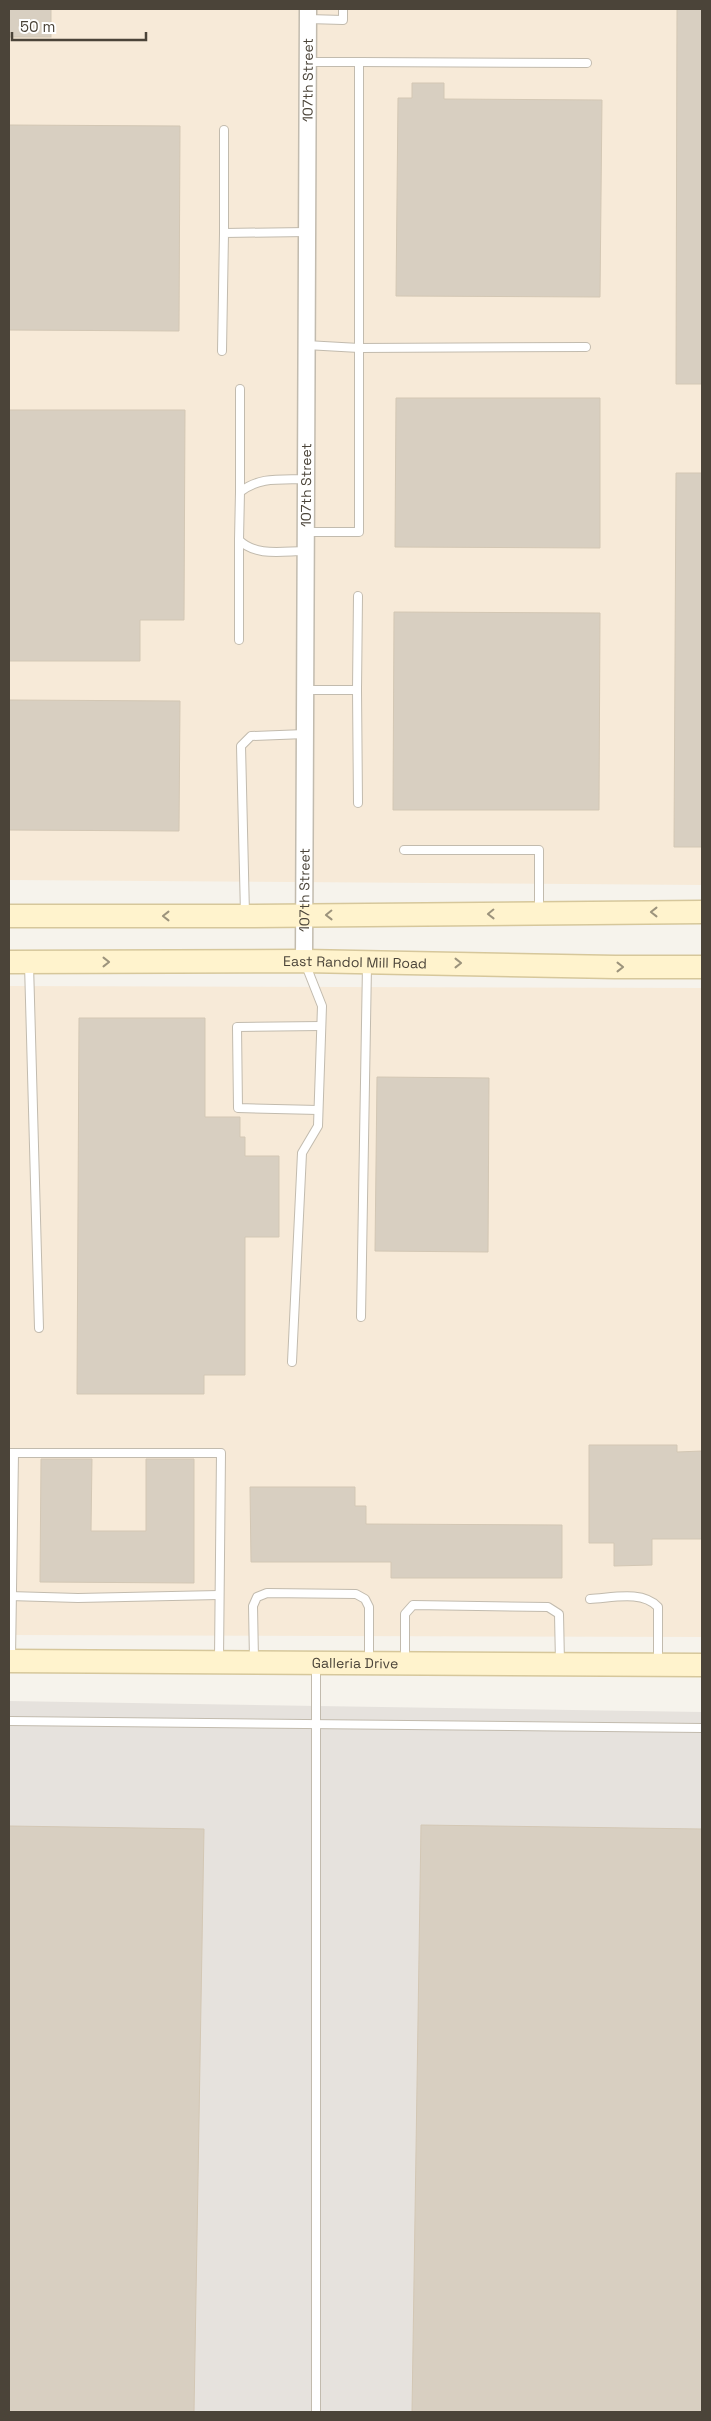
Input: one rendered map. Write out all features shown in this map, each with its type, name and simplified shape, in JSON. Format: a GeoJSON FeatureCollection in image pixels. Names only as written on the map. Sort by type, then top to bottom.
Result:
{"type":"FeatureCollection","features":[{"type":"Feature","properties":{"kind":"main road"},"geometry":{"type":"LineString","coordinates":[[9,916],[304,916],[702,912]]}},
{"type":"Feature","properties":{"kind":"main road","name":"East Randol Mill Road"},"geometry":{"type":"LineString","coordinates":[[19,962],[304,961],[702,966]]}},
{"type":"Feature","properties":{"kind":"main road","name":"Galleria Drive"},"geometry":{"type":"LineString","coordinates":[[10,1661],[702,1665]]}},
{"type":"Feature","properties":{"kind":"street","name":"107th Street"},"geometry":{"type":"LineString","coordinates":[[304,961],[308,14]]}},
{"type":"Feature","properties":{"kind":"lane"},"geometry":{"type":"LineString","coordinates":[[308,14],[343,20],[343,9]]}},
{"type":"Feature","properties":{"kind":"lane"},"geometry":{"type":"LineString","coordinates":[[308,62],[587,63]]}},
{"type":"Feature","properties":{"kind":"lane"},"geometry":{"type":"LineString","coordinates":[[306,532],[359,532],[359,62]]}},
{"type":"Feature","properties":{"kind":"lane"},"geometry":{"type":"LineString","coordinates":[[222,351],[224,130]]}},
{"type":"Feature","properties":{"kind":"lane"},"geometry":{"type":"LineString","coordinates":[[224,233],[307,232]]}},
{"type":"Feature","properties":{"kind":"lane"},"geometry":{"type":"LineString","coordinates":[[306,345],[359,348],[586,347]]}},
{"type":"Feature","properties":{"kind":"lane"},"geometry":{"type":"LineString","coordinates":[[239,640],[240,389]]}},
{"type":"Feature","properties":{"kind":"lane"},"geometry":{"type":"LineString","coordinates":[[240,492],[251,483],[262,480],[306,479]]}},
{"type":"Feature","properties":{"kind":"lane"},"geometry":{"type":"LineString","coordinates":[[239,540],[247,548],[258,552],[306,552]]}},
{"type":"Feature","properties":{"kind":"lane"},"geometry":{"type":"LineString","coordinates":[[358,596],[358,804]]}},
{"type":"Feature","properties":{"kind":"lane"},"geometry":{"type":"LineString","coordinates":[[305,690],[357,690]]}},
{"type":"Feature","properties":{"kind":"lane"},"geometry":{"type":"LineString","coordinates":[[245,916],[242,746],[251,736],[305,734]]}},
{"type":"Feature","properties":{"kind":"lane"},"geometry":{"type":"LineString","coordinates":[[404,850],[539,850],[539,913]]}},
{"type":"Feature","properties":{"kind":"lane"},"geometry":{"type":"LineString","coordinates":[[292,1362],[302,1153],[318,1126],[322,1006],[304,961]]}},
{"type":"Feature","properties":{"kind":"lane"},"geometry":{"type":"LineString","coordinates":[[19,962],[39,1328]]}},
{"type":"Feature","properties":{"kind":"lane"},"geometry":{"type":"LineString","coordinates":[[361,1317],[367,963]]}},
{"type":"Feature","properties":{"kind":"lane"},"geometry":{"type":"LineString","coordinates":[[318,1110],[238,1108],[237,1027],[321,1026]]}},
{"type":"Feature","properties":{"kind":"lane"},"geometry":{"type":"LineString","coordinates":[[10,1661],[11,1453],[221,1453],[219,1662]]}},
{"type":"Feature","properties":{"kind":"lane"},"geometry":{"type":"LineString","coordinates":[[254,1662],[253,1606],[257,1596],[267,1593],[356,1594],[365,1599],[369,1607],[369,1663]]}},
{"type":"Feature","properties":{"kind":"lane"},"geometry":{"type":"LineString","coordinates":[[10,1596],[78,1598],[219,1595]]}},
{"type":"Feature","properties":{"kind":"lane"},"geometry":{"type":"LineString","coordinates":[[590,1599],[637,1596],[651,1600],[658,1607],[658,1665]]}},
{"type":"Feature","properties":{"kind":"lane"},"geometry":{"type":"LineString","coordinates":[[405,1663],[405,1614],[413,1604],[548,1607],[559,1614],[560,1664]]}},
{"type":"Feature","properties":{"kind":"lane"},"geometry":{"type":"LineString","coordinates":[[316,1662],[316,2412]]}},
{"type":"Feature","properties":{"kind":"lane"},"geometry":{"type":"LineString","coordinates":[[9,1721],[702,1728]]}},
{"type":"Feature","properties":{"kind":"shaded area"},"geometry":{"type":"Polygon","coordinates":[[[9,9],[702,9],[702,885],[9,880],[9,9]]]}},
{"type":"Feature","properties":{"kind":"shaded area"},"geometry":{"type":"Polygon","coordinates":[[[9,986],[702,988],[702,1637],[9,1635],[9,986]]]}},
{"type":"Feature","properties":{"kind":"shaded area"},"geometry":{"type":"Polygon","coordinates":[[[9,1701],[702,1712],[702,2412],[9,2412],[9,1701]]]}},
{"type":"Feature","properties":{"kind":"building"},"geometry":{"type":"Polygon","coordinates":[[[9,9],[51,9],[51,37],[9,37],[9,9]]]}},
{"type":"Feature","properties":{"kind":"building"},"geometry":{"type":"Polygon","coordinates":[[[677,9],[702,9],[702,384],[676,384],[677,9]]]}},
{"type":"Feature","properties":{"kind":"building"},"geometry":{"type":"Polygon","coordinates":[[[412,83],[444,83],[444,99],[602,100],[600,297],[396,296],[398,98],[412,98],[412,83]]]}},
{"type":"Feature","properties":{"kind":"building"},"geometry":{"type":"Polygon","coordinates":[[[9,125],[180,126],[179,331],[9,330],[9,125]]]}},
{"type":"Feature","properties":{"kind":"building"},"geometry":{"type":"Polygon","coordinates":[[[396,398],[600,398],[600,548],[395,547],[396,398]]]}},
{"type":"Feature","properties":{"kind":"building"},"geometry":{"type":"Polygon","coordinates":[[[9,410],[185,410],[184,620],[140,620],[140,661],[9,661],[9,410]]]}},
{"type":"Feature","properties":{"kind":"building"},"geometry":{"type":"Polygon","coordinates":[[[676,473],[702,473],[702,847],[674,847],[676,473]]]}},
{"type":"Feature","properties":{"kind":"building"},"geometry":{"type":"Polygon","coordinates":[[[394,612],[600,613],[599,810],[393,810],[394,612]]]}},
{"type":"Feature","properties":{"kind":"building"},"geometry":{"type":"Polygon","coordinates":[[[9,700],[180,701],[179,831],[9,830],[9,700]]]}},
{"type":"Feature","properties":{"kind":"building"},"geometry":{"type":"Polygon","coordinates":[[[79,1018],[205,1018],[205,1117],[240,1117],[240,1137],[245,1137],[245,1156],[279,1156],[279,1237],[245,1237],[245,1375],[204,1375],[204,1394],[77,1394],[79,1018]]]}},
{"type":"Feature","properties":{"kind":"building"},"geometry":{"type":"Polygon","coordinates":[[[377,1077],[489,1078],[488,1252],[375,1251],[377,1077]]]}},
{"type":"Feature","properties":{"kind":"building"},"geometry":{"type":"Polygon","coordinates":[[[589,1445],[677,1445],[677,1452],[702,1451],[702,1539],[652,1539],[652,1565],[614,1566],[614,1543],[589,1543],[589,1445]]]}},
{"type":"Feature","properties":{"kind":"building"},"geometry":{"type":"Polygon","coordinates":[[[41,1459],[92,1459],[91,1531],[146,1531],[146,1459],[194,1459],[194,1583],[40,1582],[41,1459]]]}},
{"type":"Feature","properties":{"kind":"building"},"geometry":{"type":"Polygon","coordinates":[[[250,1487],[355,1487],[355,1506],[366,1506],[366,1524],[562,1525],[562,1578],[391,1578],[391,1562],[251,1562],[250,1487]]]}},
{"type":"Feature","properties":{"kind":"building"},"geometry":{"type":"Polygon","coordinates":[[[421,1825],[702,1829],[702,2412],[412,2412],[421,1825]]]}},
{"type":"Feature","properties":{"kind":"building"},"geometry":{"type":"Polygon","coordinates":[[[9,1826],[204,1829],[194,2412],[9,2412],[9,1826]]]}}]}
